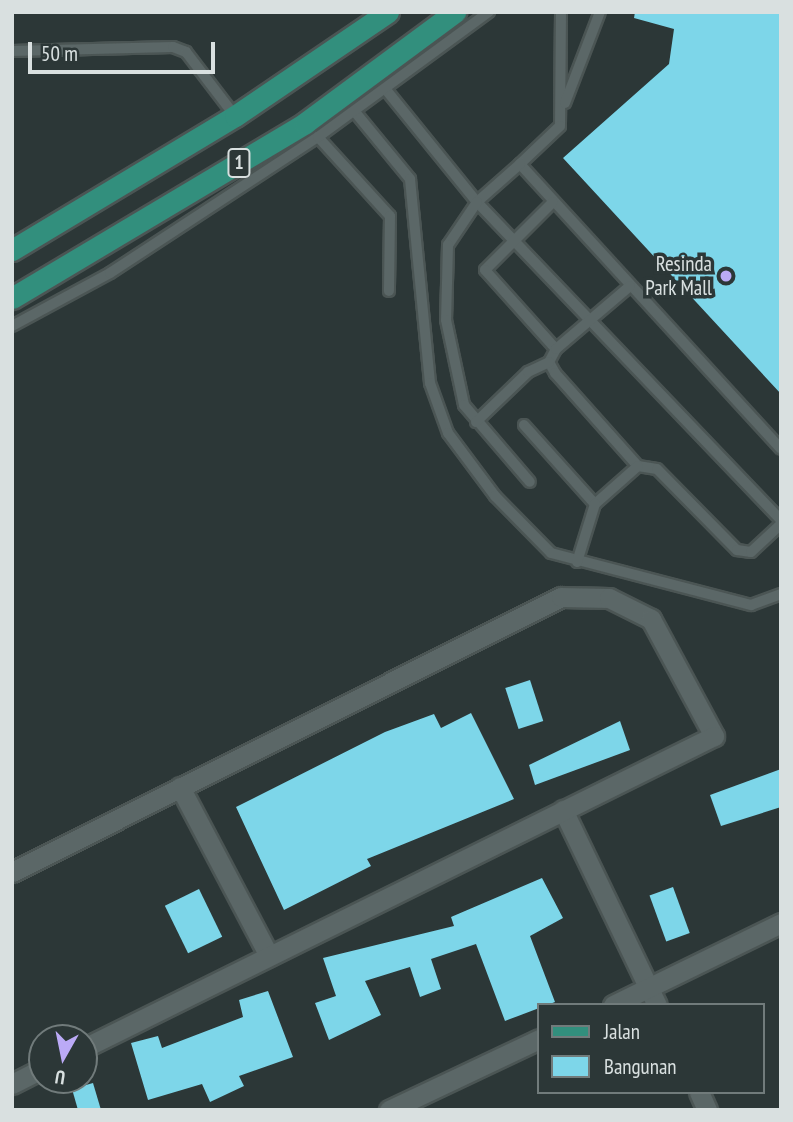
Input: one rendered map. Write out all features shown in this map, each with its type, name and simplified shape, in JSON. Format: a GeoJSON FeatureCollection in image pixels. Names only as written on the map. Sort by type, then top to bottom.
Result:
{"type":"FeatureCollection","features":[{"type":"Feature","properties":{"kind":"main road","name":"1"},"geometry":{"type":"LineString","coordinates":[[12,250],[235,116],[388,12]]}},
{"type":"Feature","properties":{"kind":"main road","name":"1"},"geometry":{"type":"LineString","coordinates":[[12,298],[305,123],[455,12]]}},
{"type":"Feature","properties":{"kind":"street"},"geometry":{"type":"LineString","coordinates":[[12,872],[541,603],[570,596],[609,598],[651,619],[714,736],[98,1041]]}},
{"type":"Feature","properties":{"kind":"street"},"geometry":{"type":"LineString","coordinates":[[180,787],[269,956]]}},
{"type":"Feature","properties":{"kind":"street"},"geometry":{"type":"LineString","coordinates":[[563,810],[653,996]]}},
{"type":"Feature","properties":{"kind":"street"},"geometry":{"type":"LineString","coordinates":[[622,1003],[653,996],[781,923]]}},
{"type":"Feature","properties":{"kind":"street"},"geometry":{"type":"LineString","coordinates":[[390,1110],[538,1039]]}},
{"type":"Feature","properties":{"kind":"street"},"geometry":{"type":"LineString","coordinates":[[12,1084],[28,1076]]}},
{"type":"Feature","properties":{"kind":"street"},"geometry":{"type":"LineString","coordinates":[[700,1094],[707,1110]]}},
{"type":"Feature","properties":{"kind":"lane"},"geometry":{"type":"LineString","coordinates":[[12,326],[110,273],[318,137],[387,91],[489,12]]}},
{"type":"Feature","properties":{"kind":"lane"},"geometry":{"type":"LineString","coordinates":[[562,12],[563,110]]}},
{"type":"Feature","properties":{"kind":"lane"},"geometry":{"type":"LineString","coordinates":[[530,482],[476,422],[451,365],[446,293],[448,245],[477,202],[560,126],[563,110],[600,12]]}},
{"type":"Feature","properties":{"kind":"lane"},"geometry":{"type":"LineString","coordinates":[[12,51],[173,47],[186,52],[235,116]]}},
{"type":"Feature","properties":{"kind":"lane"},"geometry":{"type":"LineString","coordinates":[[387,91],[477,202],[781,522],[751,552],[737,550],[657,470],[638,466],[550,362]]}},
{"type":"Feature","properties":{"kind":"lane"},"geometry":{"type":"LineString","coordinates":[[355,111],[413,185],[422,339],[448,433],[495,496],[551,553],[751,605],[781,594]]}},
{"type":"Feature","properties":{"kind":"lane"},"geometry":{"type":"LineString","coordinates":[[318,137],[390,216],[389,291]]}},
{"type":"Feature","properties":{"kind":"lane"},"geometry":{"type":"LineString","coordinates":[[520,164],[781,449]]}},
{"type":"Feature","properties":{"kind":"lane"},"geometry":{"type":"LineString","coordinates":[[553,202],[485,270],[556,349]]}},
{"type":"Feature","properties":{"kind":"lane"},"geometry":{"type":"LineString","coordinates":[[476,422],[528,372],[550,362],[556,349],[630,286]]}},
{"type":"Feature","properties":{"kind":"lane"},"geometry":{"type":"LineString","coordinates":[[524,425],[595,504]]}},
{"type":"Feature","properties":{"kind":"lane"},"geometry":{"type":"LineString","coordinates":[[578,562],[595,504],[638,466]]}},
{"type":"Feature","properties":{"kind":"building","name":"Resinda Park Mall"},"geometry":{"type":"Polygon","coordinates":[[[635,12],[781,12],[781,394],[563,158],[669,64],[674,29],[634,18],[635,12]]]}},
{"type":"Feature","properties":{"kind":"building"},"geometry":{"type":"Polygon","coordinates":[[[530,680],[543,721],[519,729],[505,688],[530,680]]]}},
{"type":"Feature","properties":{"kind":"building"},"geometry":{"type":"Polygon","coordinates":[[[471,713],[514,799],[367,859],[371,866],[284,910],[236,807],[385,732],[434,714],[441,728],[471,713]]]}},
{"type":"Feature","properties":{"kind":"building"},"geometry":{"type":"Polygon","coordinates":[[[620,721],[630,750],[535,785],[529,765],[620,721]]]}},
{"type":"Feature","properties":{"kind":"building"},"geometry":{"type":"Polygon","coordinates":[[[781,769],[781,807],[721,826],[710,795],[781,769]]]}},
{"type":"Feature","properties":{"kind":"building"},"geometry":{"type":"Polygon","coordinates":[[[542,878],[563,918],[530,936],[555,1002],[538,1003],[538,1008],[505,1021],[476,944],[431,959],[441,989],[420,997],[410,967],[365,981],[381,1015],[329,1040],[315,1003],[336,996],[323,958],[454,926],[451,917],[542,878]]]}},
{"type":"Feature","properties":{"kind":"building"},"geometry":{"type":"Polygon","coordinates":[[[673,887],[690,933],[666,942],[650,896],[673,887]]]}},
{"type":"Feature","properties":{"kind":"building"},"geometry":{"type":"Polygon","coordinates":[[[199,889],[222,937],[188,953],[165,906],[199,889]]]}},
{"type":"Feature","properties":{"kind":"building"},"geometry":{"type":"Polygon","coordinates":[[[268,991],[293,1057],[239,1076],[244,1086],[210,1102],[202,1084],[148,1100],[131,1043],[158,1036],[162,1048],[243,1017],[239,1000],[268,991]]]}},
{"type":"Feature","properties":{"kind":"building"},"geometry":{"type":"Polygon","coordinates":[[[73,1094],[96,1094],[101,1110],[78,1110],[73,1094]]]}},
{"type":"Feature","properties":{"kind":"place","name":"Resinda Park Mall"},"geometry":{"type":"Point","coordinates":[726,276]}}]}
